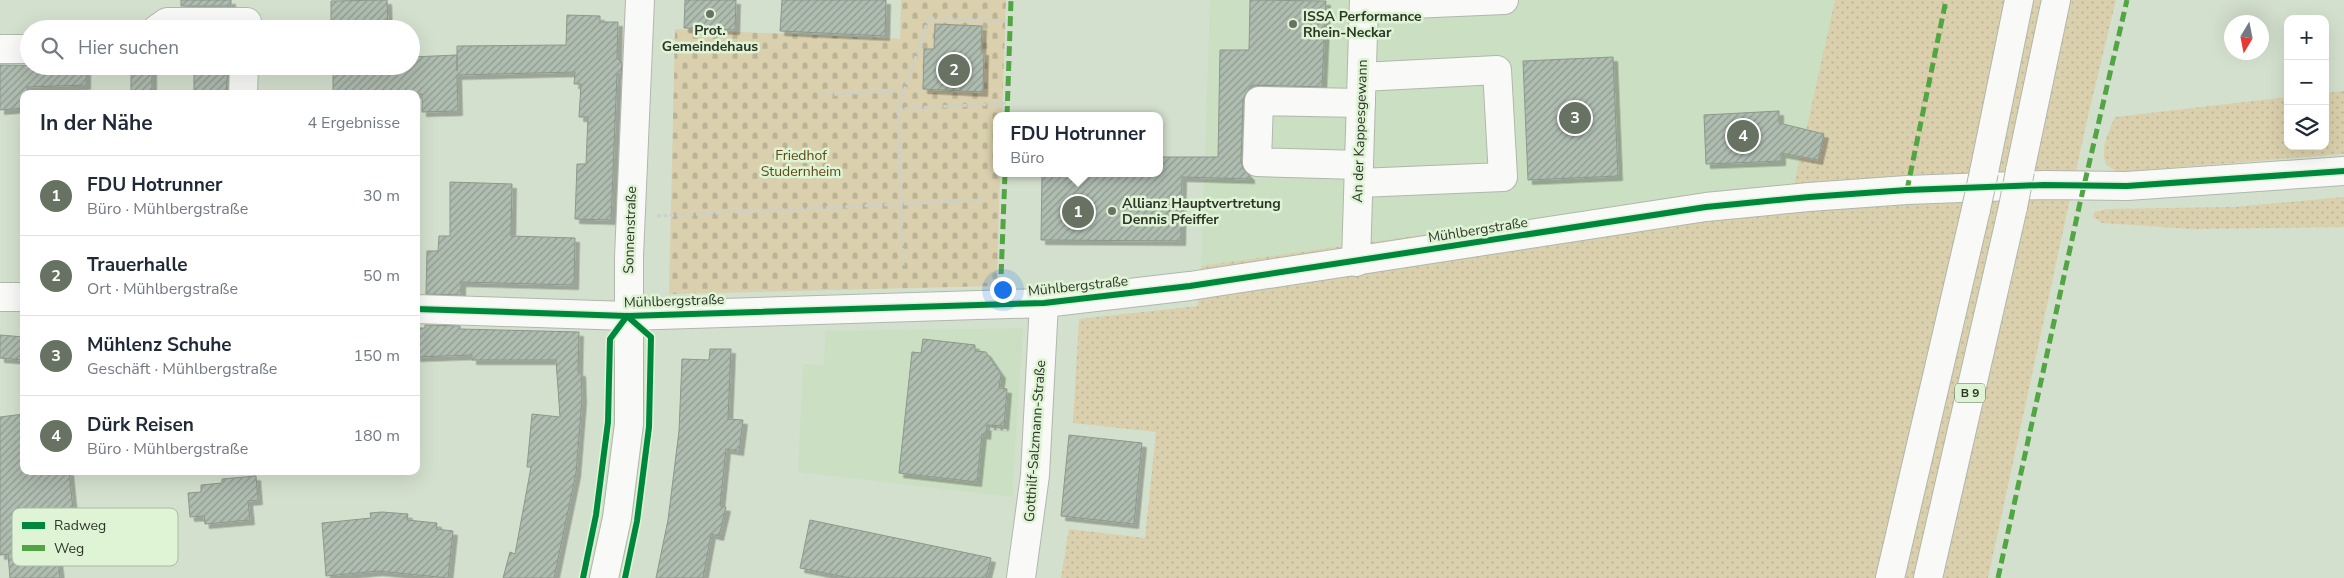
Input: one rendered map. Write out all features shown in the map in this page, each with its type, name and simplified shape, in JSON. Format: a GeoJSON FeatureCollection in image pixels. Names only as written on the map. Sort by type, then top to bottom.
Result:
{"type":"FeatureCollection","features":[{"type":"Feature","properties":{"kind":"main road","name":"Sonnenstraße"},"geometry":{"type":"LineString","coordinates":[[604,578],[617,518],[628,424],[627,316],[640,0]]}},
{"type":"Feature","properties":{"kind":"main road"},"geometry":{"type":"LineString","coordinates":[[1364,3],[1504,0]]}},
{"type":"Feature","properties":{"kind":"main road","name":"B 9"},"geometry":{"type":"LineString","coordinates":[[1890,578],[1976,209],[2019,0]]}},
{"type":"Feature","properties":{"kind":"main road","name":"B 9"},"geometry":{"type":"LineString","coordinates":[[1928,578],[2013,207],[2056,0]]}},
{"type":"Feature","properties":{"kind":"main road","name":"An der Kappesgewann"},"geometry":{"type":"LineString","coordinates":[[1356,262],[1364,3]]}},
{"type":"Feature","properties":{"kind":"main road"},"geometry":{"type":"LineString","coordinates":[[200,20],[247,17]]}},
{"type":"Feature","properties":{"kind":"main road"},"geometry":{"type":"LineString","coordinates":[[0,49],[20,49]]}},
{"type":"Feature","properties":{"kind":"main road"},"geometry":{"type":"LineString","coordinates":[[1497,70],[1502,177],[1359,174],[1258,162],[1259,101],[1361,90],[1497,70]]}},
{"type":"Feature","properties":{"kind":"main road"},"geometry":{"type":"LineString","coordinates":[[243,90],[244,75]]}},
{"type":"Feature","properties":{"kind":"main road","name":"Mühlbergstraße"},"geometry":{"type":"LineString","coordinates":[[420,309],[627,316],[1044,303],[1190,286],[1356,262],[1706,207],[1810,197],[2044,185],[2127,186],[2344,171]]}},
{"type":"Feature","properties":{"kind":"main road"},"geometry":{"type":"LineString","coordinates":[[0,297],[20,298]]}},
{"type":"Feature","properties":{"kind":"main road","name":"Gotthilf-Salzmann-Straße"},"geometry":{"type":"LineString","coordinates":[[1021,578],[1035,475],[1044,303]]}},
{"type":"Feature","properties":{"kind":"path"},"geometry":{"type":"LineString","coordinates":[[903,265],[898,109],[929,18],[1010,21]]}},
{"type":"Feature","properties":{"kind":"path"},"geometry":{"type":"LineString","coordinates":[[821,95],[904,90]]}},
{"type":"Feature","properties":{"kind":"path"},"geometry":{"type":"LineString","coordinates":[[898,109],[1008,103]]}},
{"type":"Feature","properties":{"kind":"path"},"geometry":{"type":"LineString","coordinates":[[631,217],[983,200]]}},
{"type":"Feature","properties":{"kind":"shaded area"},"geometry":{"type":"Polygon","coordinates":[[[1210,0],[1835,0],[1795,185],[1704,195],[1201,266],[1210,0]]]}},
{"type":"Feature","properties":{"kind":"shaded area"},"geometry":{"type":"Polygon","coordinates":[[[1023,328],[1012,497],[798,472],[803,364],[824,365],[825,331],[1023,328]]]}},
{"type":"Feature","properties":{"kind":"green space","name":"Friedhof Studernheim"},"geometry":{"type":"Polygon","coordinates":[[[901,0],[1006,0],[1002,112],[993,112],[993,177],[1000,177],[997,286],[669,294],[675,29],[900,39],[901,0]]]}},
{"type":"Feature","properties":{"kind":"green space"},"geometry":{"type":"Polygon","coordinates":[[[1835,0],[2116,0],[2087,120],[1988,578],[1061,578],[1069,529],[1145,538],[1156,432],[1073,423],[1079,319],[1198,306],[1201,266],[1704,195],[1794,185],[1835,0]]]}},
{"type":"Feature","properties":{"kind":"green space"},"geometry":{"type":"Polygon","coordinates":[[[2344,91],[2344,154],[2118,172],[2106,165],[2104,159],[2107,135],[2115,117],[2284,97],[2284,150],[2329,150],[2329,93],[2344,91]]]}},
{"type":"Feature","properties":{"kind":"green space"},"geometry":{"type":"Polygon","coordinates":[[[2344,197],[2344,227],[2192,229],[2102,223],[2093,217],[2094,212],[2107,209],[2234,207],[2344,197]]]}},
{"type":"Feature","properties":{"kind":"building"},"geometry":{"type":"Polygon","coordinates":[[[181,0],[231,0],[231,6],[181,6],[181,0]]]}},
{"type":"Feature","properties":{"kind":"building"},"geometry":{"type":"Polygon","coordinates":[[[387,0],[388,20],[331,20],[331,1],[387,0]]]}},
{"type":"Feature","properties":{"kind":"building","name":"Prot. Gemeindehaus"},"geometry":{"type":"Polygon","coordinates":[[[685,0],[736,0],[735,30],[684,28],[685,0]]]}},
{"type":"Feature","properties":{"kind":"building"},"geometry":{"type":"Polygon","coordinates":[[[782,0],[886,0],[885,36],[780,31],[782,0]]]}},
{"type":"Feature","properties":{"kind":"building"},"geometry":{"type":"Polygon","coordinates":[[[1250,0],[1326,1],[1322,87],[1252,85],[1243,100],[1241,161],[1243,169],[1250,176],[1250,179],[1182,177],[1181,241],[1041,240],[1042,177],[1163,177],[1163,157],[1218,157],[1220,50],[1249,50],[1250,0]]]}},
{"type":"Feature","properties":{"kind":"building"},"geometry":{"type":"Polygon","coordinates":[[[567,15],[600,16],[600,22],[618,22],[617,58],[622,63],[621,74],[617,74],[611,220],[575,219],[577,164],[586,164],[588,117],[579,117],[581,84],[574,84],[575,72],[457,75],[458,111],[422,112],[422,94],[420,94],[420,90],[333,90],[333,75],[420,75],[420,57],[457,55],[457,46],[566,45],[567,15]]]}},
{"type":"Feature","properties":{"kind":"building"},"geometry":{"type":"Polygon","coordinates":[[[935,24],[982,26],[981,51],[984,51],[983,92],[923,89],[924,49],[934,49],[935,24]]]}},
{"type":"Feature","properties":{"kind":"building"},"geometry":{"type":"Polygon","coordinates":[[[1613,57],[1618,176],[1528,180],[1523,61],[1613,57]]]}},
{"type":"Feature","properties":{"kind":"building"},"geometry":{"type":"Polygon","coordinates":[[[0,65],[20,65],[20,75],[86,75],[86,85],[27,87],[27,90],[20,90],[20,108],[0,110],[0,65]]]}},
{"type":"Feature","properties":{"kind":"building"},"geometry":{"type":"Polygon","coordinates":[[[131,75],[152,75],[152,90],[131,90],[131,75]]]}},
{"type":"Feature","properties":{"kind":"building"},"geometry":{"type":"Polygon","coordinates":[[[194,75],[227,75],[226,90],[194,90],[194,75]]]}},
{"type":"Feature","properties":{"kind":"building"},"geometry":{"type":"Polygon","coordinates":[[[1779,111],[1779,123],[1824,134],[1818,160],[1781,153],[1781,161],[1706,164],[1704,115],[1779,111]]]}},
{"type":"Feature","properties":{"kind":"building"},"geometry":{"type":"Polygon","coordinates":[[[450,182],[512,184],[511,236],[575,238],[574,285],[461,282],[461,295],[426,294],[427,251],[438,251],[439,236],[450,236],[450,182]]]}},
{"type":"Feature","properties":{"kind":"building"},"geometry":{"type":"Polygon","coordinates":[[[425,325],[460,326],[460,329],[579,332],[578,372],[581,372],[582,399],[576,473],[554,578],[503,578],[510,552],[515,554],[531,467],[527,467],[532,414],[560,417],[556,360],[472,360],[472,355],[420,357],[420,328],[425,328],[425,325]]]}},
{"type":"Feature","properties":{"kind":"building"},"geometry":{"type":"Polygon","coordinates":[[[0,335],[20,337],[20,360],[0,358],[0,335]]]}},
{"type":"Feature","properties":{"kind":"building"},"geometry":{"type":"Polygon","coordinates":[[[923,339],[975,345],[975,351],[986,352],[1001,374],[999,388],[1007,389],[1004,426],[987,425],[986,435],[982,434],[977,482],[899,473],[912,352],[921,353],[923,339]]]}},
{"type":"Feature","properties":{"kind":"building"},"geometry":{"type":"Polygon","coordinates":[[[710,349],[731,349],[728,419],[743,420],[739,451],[726,449],[720,506],[726,507],[719,536],[711,534],[703,578],[656,578],[668,520],[679,431],[682,359],[709,360],[710,349]]]}},
{"type":"Feature","properties":{"kind":"building"},"geometry":{"type":"Polygon","coordinates":[[[20,414],[20,475],[69,475],[73,508],[12,508],[12,566],[59,566],[60,578],[10,578],[8,554],[0,555],[0,417],[20,414]]]}},
{"type":"Feature","properties":{"kind":"building"},"geometry":{"type":"Polygon","coordinates":[[[1069,435],[1142,443],[1134,524],[1061,516],[1069,435]]]}},
{"type":"Feature","properties":{"kind":"building"},"geometry":{"type":"Polygon","coordinates":[[[256,476],[258,500],[248,501],[250,520],[205,524],[204,516],[190,517],[188,493],[201,492],[201,485],[222,483],[222,479],[256,476]]]}},
{"type":"Feature","properties":{"kind":"building"},"geometry":{"type":"Polygon","coordinates":[[[370,513],[408,514],[407,520],[437,523],[436,529],[453,531],[448,578],[378,571],[326,576],[322,523],[371,518],[370,513]]]}},
{"type":"Feature","properties":{"kind":"building"},"geometry":{"type":"Polygon","coordinates":[[[810,520],[991,558],[986,578],[850,578],[800,568],[810,520]]]}},
{"type":"Feature","properties":{"kind":"marked path"},"geometry":{"type":"LineString","coordinates":[[1007,112],[1011,0]]}},
{"type":"Feature","properties":{"kind":"marked path"},"geometry":{"type":"LineString","coordinates":[[1907,190],[1946,0]]}},
{"type":"Feature","properties":{"kind":"marked path"},"geometry":{"type":"LineString","coordinates":[[1998,578],[2080,203],[2127,0]]}},
{"type":"Feature","properties":{"kind":"marked path"},"geometry":{"type":"LineString","coordinates":[[1000,304],[1005,177]]}},
{"type":"Feature","properties":{"kind":"cycle path"},"geometry":{"type":"LineString","coordinates":[[420,309],[627,316],[1044,303],[1190,286],[1706,207],[1907,190],[2044,185],[2127,186],[2344,171]]}},
{"type":"Feature","properties":{"kind":"cycle path"},"geometry":{"type":"LineString","coordinates":[[583,578],[596,515],[608,422],[610,339],[627,316],[651,337],[649,427],[637,521],[625,578]]}},
{"type":"Feature","properties":{"kind":"place","name":"Prot. Gemeindehaus"},"geometry":{"type":"Point","coordinates":[710,14]}},
{"type":"Feature","properties":{"kind":"place","name":"ISSA Performance Rhein-Neckar"},"geometry":{"type":"Point","coordinates":[1293,24]}},
{"type":"Feature","properties":{"kind":"place","name":"Trauerhalle"},"geometry":{"type":"Point","coordinates":[954,70]}},
{"type":"Feature","properties":{"kind":"place","name":"Mühlenz Schuhe"},"geometry":{"type":"Point","coordinates":[1575,118]}},
{"type":"Feature","properties":{"kind":"place","name":"Dürk Reisen"},"geometry":{"type":"Point","coordinates":[1743,136]}},
{"type":"Feature","properties":{"kind":"place","name":"Allianz Hauptvertretung Dennis Pfeiffer"},"geometry":{"type":"Point","coordinates":[1112,211]}},
{"type":"Feature","properties":{"kind":"place","name":"FDU Hotrunner"},"geometry":{"type":"Point","coordinates":[1078,212]}}]}
